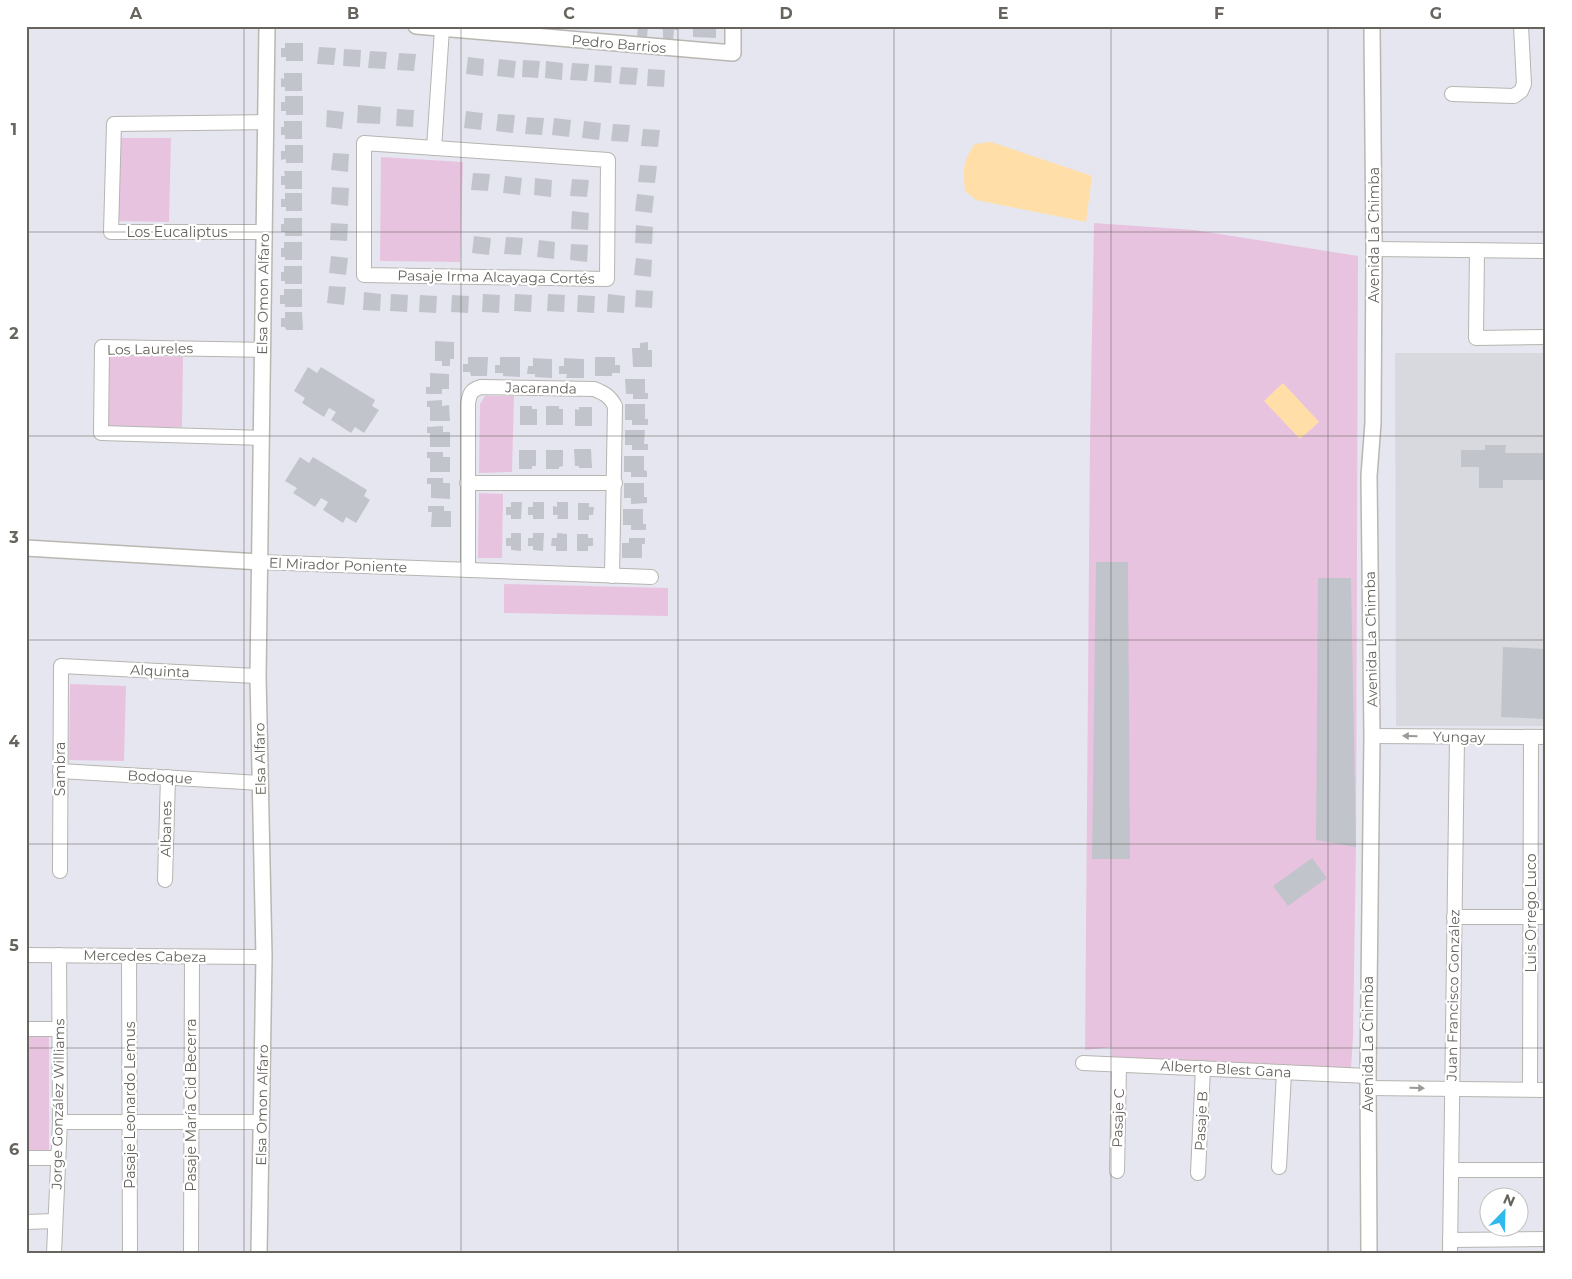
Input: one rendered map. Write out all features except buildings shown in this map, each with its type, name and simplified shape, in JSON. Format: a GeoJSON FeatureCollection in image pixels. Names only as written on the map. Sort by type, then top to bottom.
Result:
{"type":"FeatureCollection","features":[{"type":"Feature","properties":{"kind":"street","name":"Elsa Omon Alfaro"},"geometry":{"type":"LineString","coordinates":[[260,562],[267,26]]}},
{"type":"Feature","properties":{"kind":"street","name":"Pedro Barrios"},"geometry":{"type":"LineString","coordinates":[[416,26],[733,53],[733,26]]}},
{"type":"Feature","properties":{"kind":"street","name":"Avenida La Chimba"},"geometry":{"type":"LineString","coordinates":[[1369,1253],[1368,1082],[1372,736],[1369,476],[1373,423],[1374,250],[1372,26]]}},
{"type":"Feature","properties":{"kind":"street"},"geometry":{"type":"LineString","coordinates":[[1452,94],[1514,96],[1521,91],[1524,80],[1521,26]]}},
{"type":"Feature","properties":{"kind":"street"},"geometry":{"type":"LineString","coordinates":[[434,148],[444,28]]}},
{"type":"Feature","properties":{"kind":"street","name":"Los Eucaliptus"},"geometry":{"type":"LineString","coordinates":[[264,232],[111,232],[114,124],[266,122]]}},
{"type":"Feature","properties":{"kind":"street","name":"Pasaje Irma Alcayaga Cortés"},"geometry":{"type":"LineString","coordinates":[[364,143],[434,148],[608,160],[607,279],[364,275],[364,143]]}},
{"type":"Feature","properties":{"kind":"street"},"geometry":{"type":"LineString","coordinates":[[1374,250],[1546,251]]}},
{"type":"Feature","properties":{"kind":"street"},"geometry":{"type":"LineString","coordinates":[[1476,250],[1476,338],[1546,338]]}},
{"type":"Feature","properties":{"kind":"street","name":"Los Laureles"},"geometry":{"type":"LineString","coordinates":[[261,438],[102,433],[102,348],[262,350]]}},
{"type":"Feature","properties":{"kind":"street","name":"Jacaranda"},"geometry":{"type":"LineString","coordinates":[[468,570],[467,483],[468,403],[470,394],[474,389],[481,387],[594,389],[606,394],[615,406],[612,576]]}},
{"type":"Feature","properties":{"kind":"street"},"geometry":{"type":"LineString","coordinates":[[467,483],[614,483]]}},
{"type":"Feature","properties":{"kind":"street","name":"El Mirador Poniente"},"geometry":{"type":"LineString","coordinates":[[26,548],[260,562],[651,577]]}},
{"type":"Feature","properties":{"kind":"street","name":"Elsa Alfaro"},"geometry":{"type":"LineString","coordinates":[[260,562],[258,676],[264,957]]}},
{"type":"Feature","properties":{"kind":"street","name":"Alquinta"},"geometry":{"type":"LineString","coordinates":[[61,666],[258,676]]}},
{"type":"Feature","properties":{"kind":"street","name":"Sambra"},"geometry":{"type":"LineString","coordinates":[[60,871],[61,666]]}},
{"type":"Feature","properties":{"kind":"street","name":"Yungay"},"geometry":{"type":"LineString","coordinates":[[1372,736],[1546,738]]}},
{"type":"Feature","properties":{"kind":"street","name":"Juan Francisco González"},"geometry":{"type":"LineString","coordinates":[[1450,1246],[1457,737]]}},
{"type":"Feature","properties":{"kind":"street","name":"Luis Orrego Luco"},"geometry":{"type":"LineString","coordinates":[[1530,1090],[1531,737]]}},
{"type":"Feature","properties":{"kind":"street","name":"Bodoque"},"geometry":{"type":"LineString","coordinates":[[60,771],[261,783]]}},
{"type":"Feature","properties":{"kind":"street","name":"Albanes"},"geometry":{"type":"LineString","coordinates":[[165,880],[168,777]]}},
{"type":"Feature","properties":{"kind":"street"},"geometry":{"type":"LineString","coordinates":[[1454,917],[1546,917]]}},
{"type":"Feature","properties":{"kind":"street","name":"Mercedes Cabeza"},"geometry":{"type":"LineString","coordinates":[[26,955],[264,957]]}},
{"type":"Feature","properties":{"kind":"street","name":"Jorge González Williams"},"geometry":{"type":"LineString","coordinates":[[54,1253],[60,1122],[59,955]]}},
{"type":"Feature","properties":{"kind":"street","name":"Pasaje Leonardo Lemus"},"geometry":{"type":"LineString","coordinates":[[129,956],[130,1253]]}},
{"type":"Feature","properties":{"kind":"street","name":"Pasaje María Cid Becerra"},"geometry":{"type":"LineString","coordinates":[[190,1253],[192,957]]}},
{"type":"Feature","properties":{"kind":"street","name":"Elsa Omon Alfaro"},"geometry":{"type":"LineString","coordinates":[[259,1253],[264,957]]}},
{"type":"Feature","properties":{"kind":"street"},"geometry":{"type":"LineString","coordinates":[[26,1029],[60,1028]]}},
{"type":"Feature","properties":{"kind":"street","name":"Alberto Blest Gana"},"geometry":{"type":"LineString","coordinates":[[1084,1062],[1284,1072],[1368,1082],[1452,1088],[1546,1090]]}},
{"type":"Feature","properties":{"kind":"street","name":"Pasaje C"},"geometry":{"type":"LineString","coordinates":[[1117,1171],[1120,1065]]}},
{"type":"Feature","properties":{"kind":"street","name":"Pasaje B"},"geometry":{"type":"LineString","coordinates":[[1198,1173],[1203,1068]]}},
{"type":"Feature","properties":{"kind":"street"},"geometry":{"type":"LineString","coordinates":[[1279,1167],[1284,1072]]}},
{"type":"Feature","properties":{"kind":"street"},"geometry":{"type":"LineString","coordinates":[[60,1122],[262,1122]]}},
{"type":"Feature","properties":{"kind":"street"},"geometry":{"type":"LineString","coordinates":[[26,1158],[58,1158]]}},
{"type":"Feature","properties":{"kind":"street"},"geometry":{"type":"LineString","coordinates":[[1451,1170],[1546,1170]]}},
{"type":"Feature","properties":{"kind":"street"},"geometry":{"type":"LineString","coordinates":[[26,1222],[55,1221]]}},
{"type":"Feature","properties":{"kind":"street"},"geometry":{"type":"LineString","coordinates":[[1450,1246],[1546,1239]]}},
{"type":"Feature","properties":{"kind":"shaded area"},"geometry":{"type":"Polygon","coordinates":[[[118,138],[171,138],[169,222],[117,221],[118,138]]]}},
{"type":"Feature","properties":{"kind":"shaded area"},"geometry":{"type":"Polygon","coordinates":[[[991,142],[1092,176],[1086,222],[976,200],[965,191],[964,172],[968,156],[975,144],[991,142]]]}},
{"type":"Feature","properties":{"kind":"shaded area"},"geometry":{"type":"Polygon","coordinates":[[[381,157],[463,162],[460,262],[380,261],[381,157]]]}},
{"type":"Feature","properties":{"kind":"shaded area"},"geometry":{"type":"Polygon","coordinates":[[[1094,223],[1194,230],[1358,256],[1356,847],[1351,1069],[1112,1058],[1112,1047],[1085,1050],[1090,439],[1094,223]]]}},
{"type":"Feature","properties":{"kind":"shaded area"},"geometry":{"type":"Polygon","coordinates":[[[1395,353],[1546,353],[1546,726],[1396,726],[1395,353]]]}},
{"type":"Feature","properties":{"kind":"shaded area"},"geometry":{"type":"Polygon","coordinates":[[[109,355],[183,357],[182,427],[108,427],[109,355]]]}},
{"type":"Feature","properties":{"kind":"shaded area"},"geometry":{"type":"Polygon","coordinates":[[[1283,383],[1319,422],[1300,439],[1264,401],[1283,383]]]}},
{"type":"Feature","properties":{"kind":"shaded area"},"geometry":{"type":"Polygon","coordinates":[[[485,396],[514,396],[512,472],[479,473],[480,404],[485,396]]]}},
{"type":"Feature","properties":{"kind":"shaded area"},"geometry":{"type":"Polygon","coordinates":[[[479,493],[503,494],[502,558],[478,558],[479,493]]]}},
{"type":"Feature","properties":{"kind":"shaded area"},"geometry":{"type":"Polygon","coordinates":[[[504,584],[668,588],[668,616],[504,613],[504,584]]]}},
{"type":"Feature","properties":{"kind":"shaded area"},"geometry":{"type":"Polygon","coordinates":[[[70,684],[126,686],[124,761],[69,760],[70,684]]]}},
{"type":"Feature","properties":{"kind":"shaded area"},"geometry":{"type":"Polygon","coordinates":[[[26,1037],[49,1037],[49,1151],[26,1151],[26,1037]]]}}]}
